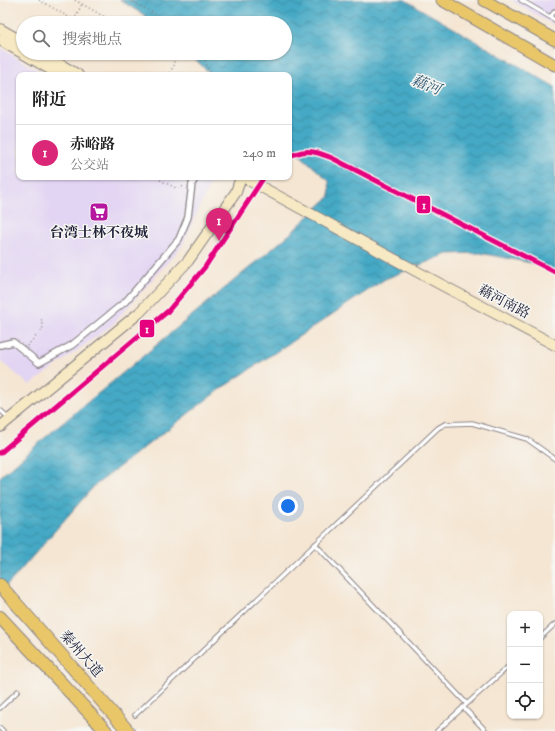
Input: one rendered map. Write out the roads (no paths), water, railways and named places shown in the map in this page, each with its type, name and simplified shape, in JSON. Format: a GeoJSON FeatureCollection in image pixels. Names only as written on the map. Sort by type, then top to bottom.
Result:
{"type":"FeatureCollection","features":[{"type":"Feature","properties":{"kind":"highway","name":"秦州大道"},"geometry":{"type":"LineString","coordinates":[[0,585],[128,731]]}},
{"type":"Feature","properties":{"kind":"highway"},"geometry":{"type":"LineString","coordinates":[[0,617],[106,731]]}},
{"type":"Feature","properties":{"kind":"main road"},"geometry":{"type":"LineString","coordinates":[[442,0],[555,65]]}},
{"type":"Feature","properties":{"kind":"main road"},"geometry":{"type":"LineString","coordinates":[[484,0],[555,40]]}},
{"type":"Feature","properties":{"kind":"main road"},"geometry":{"type":"LineString","coordinates":[[0,29],[16,38]]}},
{"type":"Feature","properties":{"kind":"main road"},"geometry":{"type":"LineString","coordinates":[[0,40],[16,49]]}},
{"type":"Feature","properties":{"kind":"main road"},"geometry":{"type":"LineString","coordinates":[[34,60],[55,72]]}},
{"type":"Feature","properties":{"kind":"main road"},"geometry":{"type":"LineString","coordinates":[[53,60],[73,72]]}},
{"type":"Feature","properties":{"kind":"main road"},"geometry":{"type":"LineString","coordinates":[[0,427],[139,313],[150,302],[188,261],[236,192],[241,180]]}},
{"type":"Feature","properties":{"kind":"main road","name":"藉河南路"},"geometry":{"type":"LineString","coordinates":[[248,180],[555,345]]}},
{"type":"Feature","properties":{"kind":"street"},"geometry":{"type":"LineString","coordinates":[[0,345],[13,342],[39,363],[72,345],[126,300],[178,239],[188,217],[192,184],[194,180]]}},
{"type":"Feature","properties":{"kind":"lane"},"geometry":{"type":"LineString","coordinates":[[521,0],[555,20]]}},
{"type":"Feature","properties":{"kind":"lane"},"geometry":{"type":"LineString","coordinates":[[550,17],[555,11]]}},
{"type":"Feature","properties":{"kind":"lane"},"geometry":{"type":"LineString","coordinates":[[0,410],[10,419]]}},
{"type":"Feature","properties":{"kind":"lane"},"geometry":{"type":"LineString","coordinates":[[135,715],[438,428],[445,424],[472,423],[526,439],[555,459]]}},
{"type":"Feature","properties":{"kind":"lane"},"geometry":{"type":"LineString","coordinates":[[315,544],[467,704]]}},
{"type":"Feature","properties":{"kind":"lane"},"geometry":{"type":"LineString","coordinates":[[543,635],[555,624]]}},
{"type":"Feature","properties":{"kind":"lane"},"geometry":{"type":"LineString","coordinates":[[437,731],[507,668]]}},
{"type":"Feature","properties":{"kind":"lane"},"geometry":{"type":"LineString","coordinates":[[0,708],[18,691]]}},
{"type":"Feature","properties":{"kind":"lane"},"geometry":{"type":"LineString","coordinates":[[463,707],[486,731]]}},
{"type":"Feature","properties":{"kind":"lane"},"geometry":{"type":"LineString","coordinates":[[0,728],[3,731]]}},
{"type":"Feature","properties":{"kind":"water","name":"藉河"},"geometry":{"type":"Polygon","coordinates":[[[120,0],[405,0],[555,87],[555,271],[543,265],[480,253],[447,254],[385,279],[219,390],[94,486],[12,580],[0,591],[0,477],[47,436],[290,234],[330,196],[329,181],[292,148],[292,72],[209,72],[196,60],[292,60],[292,16],[144,15],[120,0]]]}},
{"type":"Feature","properties":{"kind":"place","name":"台湾士林不夜城"},"geometry":{"type":"Point","coordinates":[99,212]}},
{"type":"Feature","properties":{"kind":"place","name":"赤峪路"},"geometry":{"type":"Point","coordinates":[219,241]}}]}
